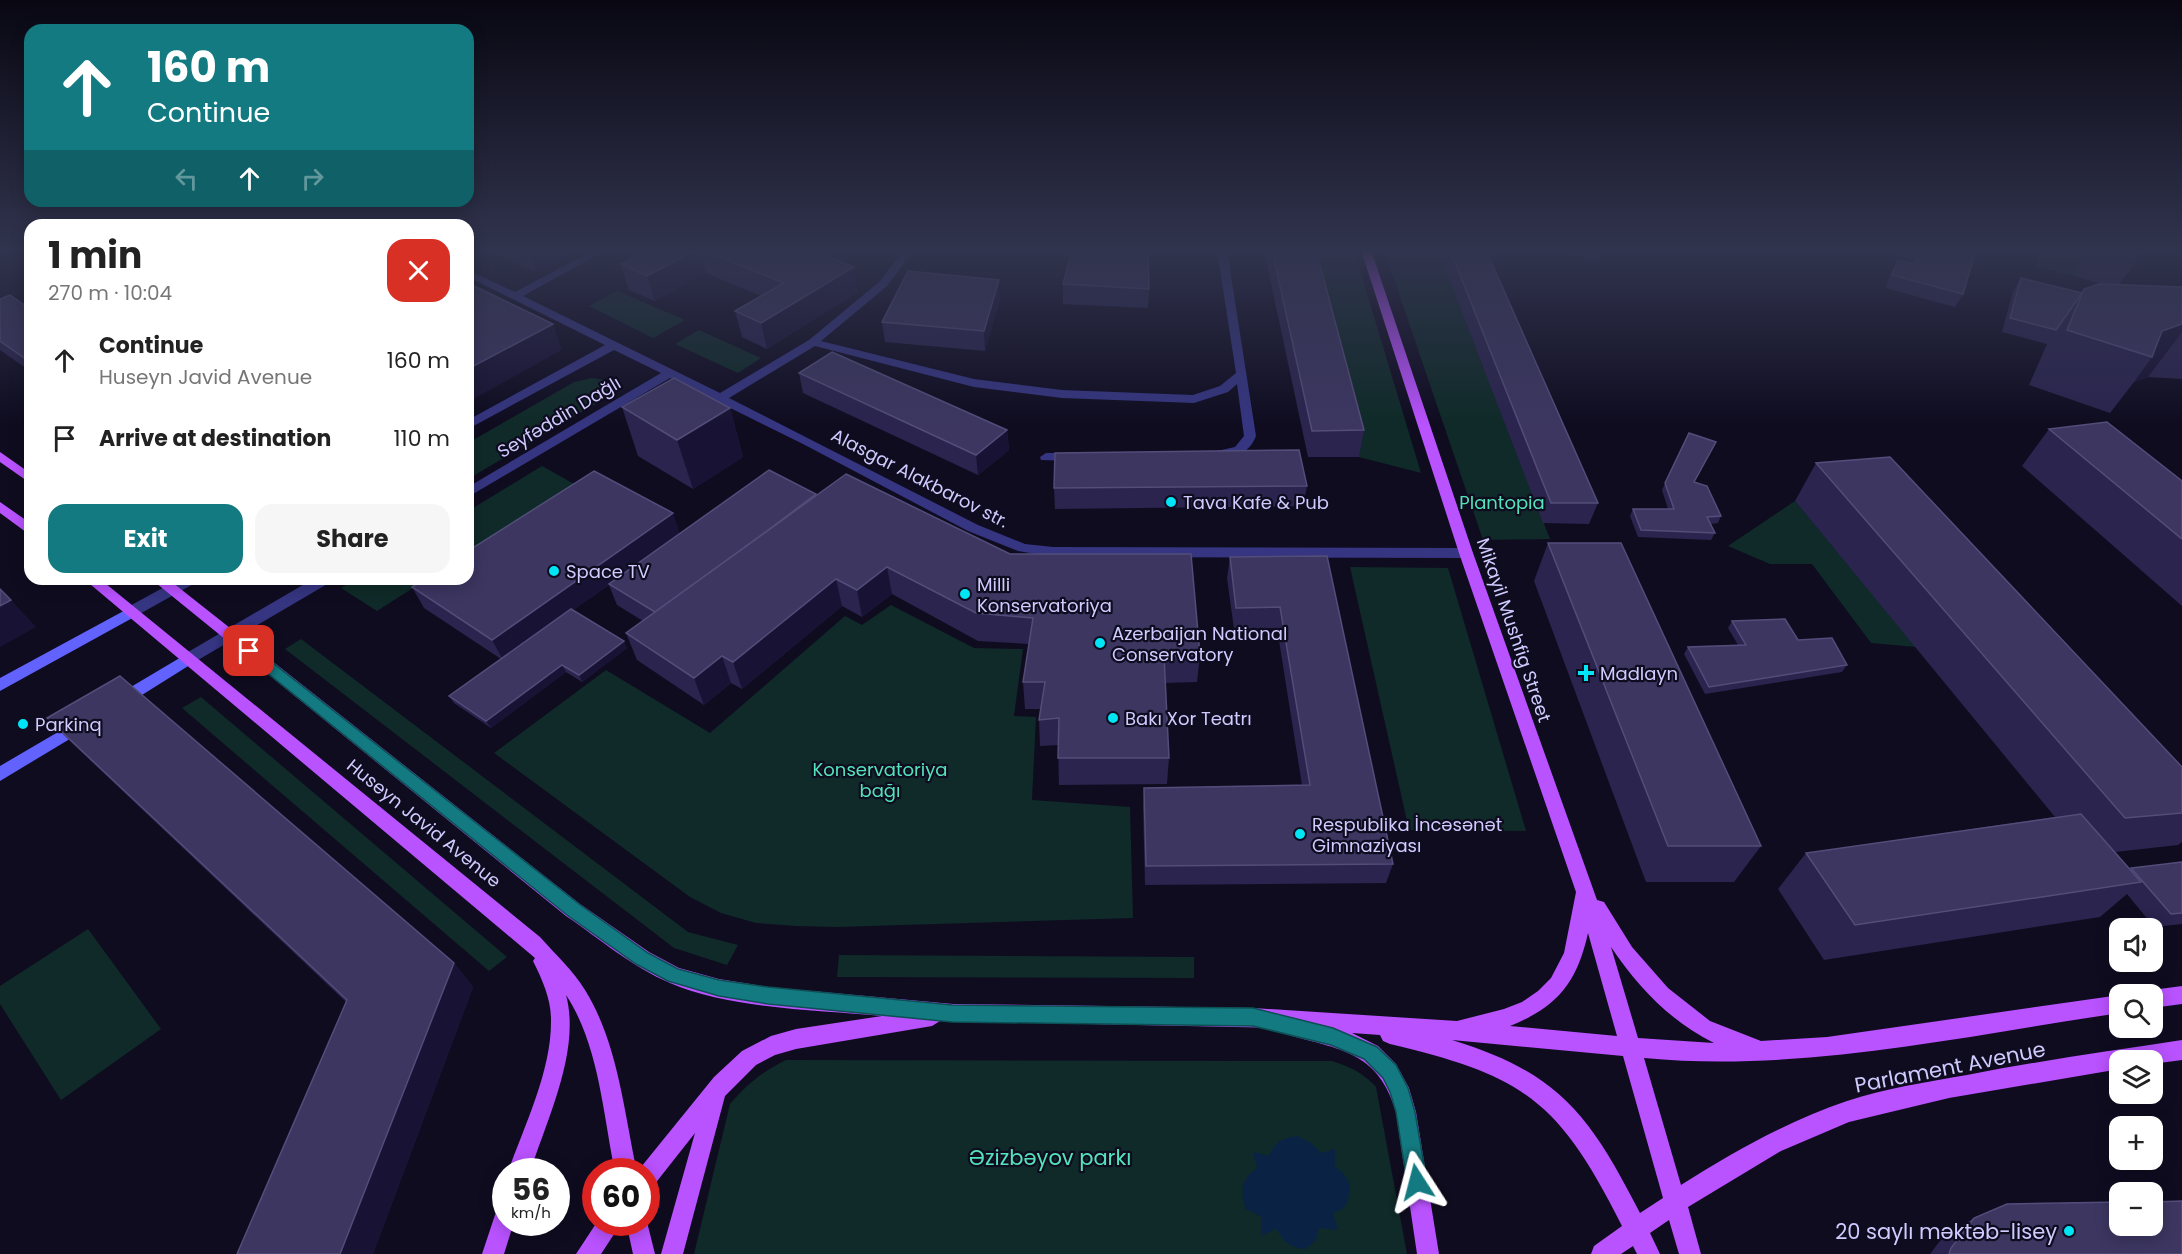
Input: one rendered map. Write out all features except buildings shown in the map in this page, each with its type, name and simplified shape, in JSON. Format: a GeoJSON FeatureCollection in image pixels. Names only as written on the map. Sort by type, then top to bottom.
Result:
{"type":"FeatureCollection","features":[{"type":"Feature","properties":{"kind":"main road","name":"Mikayil Mushfig Street"},"geometry":{"type":"LineString","coordinates":[[1385,309],[1466,553],[1584,886]]}},
{"type":"Feature","properties":{"kind":"main road"},"geometry":{"type":"LineString","coordinates":[[0,456],[24,474]]}},
{"type":"Feature","properties":{"kind":"main road"},"geometry":{"type":"LineString","coordinates":[[0,506],[24,525]]}},
{"type":"Feature","properties":{"kind":"main road","name":"Huseyn Javid Avenue"},"geometry":{"type":"LineString","coordinates":[[98,585],[533,942],[576,992],[585,1008],[600,1054],[623,1158]]}},
{"type":"Feature","properties":{"kind":"main road","name":"Huseyn Javid Avenue"},"geometry":{"type":"LineString","coordinates":[[166,585],[573,909],[642,958],[675,976],[719,988],[768,996],[952,1013]]}},
{"type":"Feature","properties":{"kind":"main road"},"geometry":{"type":"LineString","coordinates":[[660,1160],[721,1084],[749,1058],[783,1042],[952,1013],[1253,1017],[1449,1030],[1508,1017],[1531,1008],[1551,993],[1570,967],[1581,934],[1584,886]]}},
{"type":"Feature","properties":{"kind":"main road"},"geometry":{"type":"LineString","coordinates":[[1584,886],[1690,1254]]}},
{"type":"Feature","properties":{"kind":"main road"},"geometry":{"type":"LineString","coordinates":[[1584,886],[1623,951],[1667,1001],[1713,1032],[1736,1042],[1774,1051]]}},
{"type":"Feature","properties":{"kind":"main road"},"geometry":{"type":"LineString","coordinates":[[524,1158],[552,1071],[561,1019],[550,976],[533,942]]}},
{"type":"Feature","properties":{"kind":"main road"},"geometry":{"type":"LineString","coordinates":[[2163,998],[2182,995]]}},
{"type":"Feature","properties":{"kind":"main road","name":"Parlament Avenue"},"geometry":{"type":"LineString","coordinates":[[1449,1030],[1631,1047],[1710,1052],[1774,1051],[1827,1047],[2109,1006]]}},
{"type":"Feature","properties":{"kind":"main road"},"geometry":{"type":"LineString","coordinates":[[1253,1017],[1350,1042],[1371,1053],[1389,1071],[1399,1088],[1406,1112],[1428,1254]]}},
{"type":"Feature","properties":{"kind":"main road"},"geometry":{"type":"LineString","coordinates":[[1343,1023],[1459,1051],[1495,1064],[1527,1081],[1552,1100],[1573,1122],[1597,1159],[1649,1254]]}},
{"type":"Feature","properties":{"kind":"main road","name":"Parlament Avenue"},"geometry":{"type":"LineString","coordinates":[[1602,1254],[1675,1201],[1763,1149],[1799,1130],[1866,1106],[1994,1080],[2182,1050]]}},
{"type":"Feature","properties":{"kind":"main road"},"geometry":{"type":"LineString","coordinates":[[672,1254],[712,1103],[721,1084]]}},
{"type":"Feature","properties":{"kind":"main road"},"geometry":{"type":"LineString","coordinates":[[493,1254],[499,1236]]}},
{"type":"Feature","properties":{"kind":"main road"},"geometry":{"type":"LineString","coordinates":[[587,1254],[600,1236]]}},
{"type":"Feature","properties":{"kind":"main road"},"geometry":{"type":"LineString","coordinates":[[640,1236],[644,1254]]}},
{"type":"Feature","properties":{"kind":"street","name":"Alasgar Alakbarov str."},"geometry":{"type":"LineString","coordinates":[[540,309],[807,441],[973,528],[1023,548],[1053,552],[1466,553]]}},
{"type":"Feature","properties":{"kind":"street"},"geometry":{"type":"LineString","coordinates":[[720,398],[813,342],[853,309]]}},
{"type":"Feature","properties":{"kind":"street"},"geometry":{"type":"LineString","coordinates":[[1214,454],[1235,453],[1248,443],[1250,436],[1231,309]]}},
{"type":"Feature","properties":{"kind":"street"},"geometry":{"type":"LineString","coordinates":[[813,342],[974,383],[1062,394],[1194,399],[1224,389],[1242,375]]}},
{"type":"Feature","properties":{"kind":"street","name":"Seyfəddin Dağlı"},"geometry":{"type":"LineString","coordinates":[[474,422],[614,345]]}},
{"type":"Feature","properties":{"kind":"street","name":"Seyfəddin Dağlı"},"geometry":{"type":"LineString","coordinates":[[474,490],[670,373]]}},
{"type":"Feature","properties":{"kind":"street"},"geometry":{"type":"LineString","coordinates":[[1046,457],[1094,456]]}},
{"type":"Feature","properties":{"kind":"street"},"geometry":{"type":"LineString","coordinates":[[0,686],[179,585]]}},
{"type":"Feature","properties":{"kind":"street"},"geometry":{"type":"LineString","coordinates":[[0,774],[314,585]]}},
{"type":"Feature","properties":{"kind":"green space"},"geometry":{"type":"Polygon","coordinates":[[[594,309],[658,309],[685,320],[653,338],[594,309]]]}},
{"type":"Feature","properties":{"kind":"green space"},"geometry":{"type":"Polygon","coordinates":[[[1320,309],[1372,309],[1421,473],[1359,457],[1320,309]]]}},
{"type":"Feature","properties":{"kind":"green space","name":"Plantopia"},"geometry":{"type":"Polygon","coordinates":[[[1404,309],[1461,309],[1550,539],[1483,540],[1404,309]]]}},
{"type":"Feature","properties":{"kind":"green space"},"geometry":{"type":"Polygon","coordinates":[[[699,330],[761,358],[738,373],[675,344],[699,330]]]}},
{"type":"Feature","properties":{"kind":"green space"},"geometry":{"type":"Polygon","coordinates":[[[592,378],[606,380],[615,388],[609,396],[474,475],[474,440],[574,382],[592,378]]]}},
{"type":"Feature","properties":{"kind":"green space"},"geometry":{"type":"Polygon","coordinates":[[[542,466],[576,485],[474,549],[474,507],[542,466]]]}},
{"type":"Feature","properties":{"kind":"green space"},"geometry":{"type":"Polygon","coordinates":[[[1795,501],[1916,647],[1871,643],[1812,564],[1770,564],[1728,546],[1795,501]]]}},
{"type":"Feature","properties":{"kind":"green space"},"geometry":{"type":"Polygon","coordinates":[[[1350,567],[1448,568],[1526,831],[1409,830],[1350,567]]]}},
{"type":"Feature","properties":{"kind":"green space"},"geometry":{"type":"Polygon","coordinates":[[[346,585],[418,585],[377,611],[341,588],[346,585]]]}},
{"type":"Feature","properties":{"kind":"green space","name":"Konservatoriya bağı"},"geometry":{"type":"Polygon","coordinates":[[[891,605],[974,648],[1023,649],[1014,716],[1036,717],[1032,800],[1130,807],[1133,918],[837,927],[756,923],[721,913],[690,897],[494,753],[606,670],[710,733],[845,616],[862,625],[891,605]]]}},
{"type":"Feature","properties":{"kind":"green space"},"geometry":{"type":"Polygon","coordinates":[[[301,639],[688,932],[738,945],[727,965],[674,948],[285,649],[301,639]]]}},
{"type":"Feature","properties":{"kind":"green space"},"geometry":{"type":"Polygon","coordinates":[[[201,697],[507,957],[489,971],[182,708],[201,697]]]}},
{"type":"Feature","properties":{"kind":"green space"},"geometry":{"type":"Polygon","coordinates":[[[88,929],[161,1029],[61,1100],[0,1004],[0,986],[88,929]]]}},
{"type":"Feature","properties":{"kind":"green space"},"geometry":{"type":"Polygon","coordinates":[[[839,955],[1194,957],[1194,978],[837,977],[839,955]]]}},
{"type":"Feature","properties":{"kind":"green space","name":"Əzizbəyov parkı"},"geometry":{"type":"Polygon","coordinates":[[[786,1060],[1332,1061],[1356,1071],[1376,1087],[1407,1254],[694,1254],[730,1104],[756,1079],[786,1060]]]}},
{"type":"Feature","properties":{"kind":"water"},"geometry":{"type":"Polygon","coordinates":[[[1297,1136],[1311,1143],[1321,1153],[1335,1149],[1335,1167],[1348,1180],[1350,1190],[1344,1208],[1333,1213],[1338,1230],[1319,1228],[1316,1240],[1306,1249],[1288,1243],[1276,1229],[1261,1236],[1262,1217],[1246,1209],[1243,1196],[1245,1181],[1257,1168],[1253,1152],[1269,1156],[1280,1141],[1297,1136]]]}},
{"type":"Feature","properties":{"kind":"place","name":"Tava Kafe & Pub"},"geometry":{"type":"Point","coordinates":[1171,502]}},
{"type":"Feature","properties":{"kind":"place","name":"Space TV"},"geometry":{"type":"Point","coordinates":[554,571]}},
{"type":"Feature","properties":{"kind":"place","name":"Milli Konservatoriya"},"geometry":{"type":"Point","coordinates":[965,594]}},
{"type":"Feature","properties":{"kind":"place","name":"Azerbaijan National Conservatory"},"geometry":{"type":"Point","coordinates":[1100,643]}},
{"type":"Feature","properties":{"kind":"place","name":"Madlayn"},"geometry":{"type":"Point","coordinates":[1586,673]}},
{"type":"Feature","properties":{"kind":"place","name":"Bakı Xor Teatrı"},"geometry":{"type":"Point","coordinates":[1113,718]}},
{"type":"Feature","properties":{"kind":"place","name":"Parkinq"},"geometry":{"type":"Point","coordinates":[23,724]}},
{"type":"Feature","properties":{"kind":"place","name":"Respublika İncəsənət Gimnaziyası"},"geometry":{"type":"Point","coordinates":[1300,834]}},
{"type":"Feature","properties":{"kind":"place","name":"20 saylı məktəb-lisey"},"geometry":{"type":"Point","coordinates":[2069,1231]}},
{"type":"Feature","properties":{"kind":"route"},"geometry":{"type":"LineString","coordinates":[[249,651],[573,909],[642,958],[675,976],[719,988],[768,996],[952,1013],[1253,1017],[1333,1037],[1350,1042],[1371,1053],[1389,1071],[1399,1088],[1406,1112],[1417,1182]]}}]}
